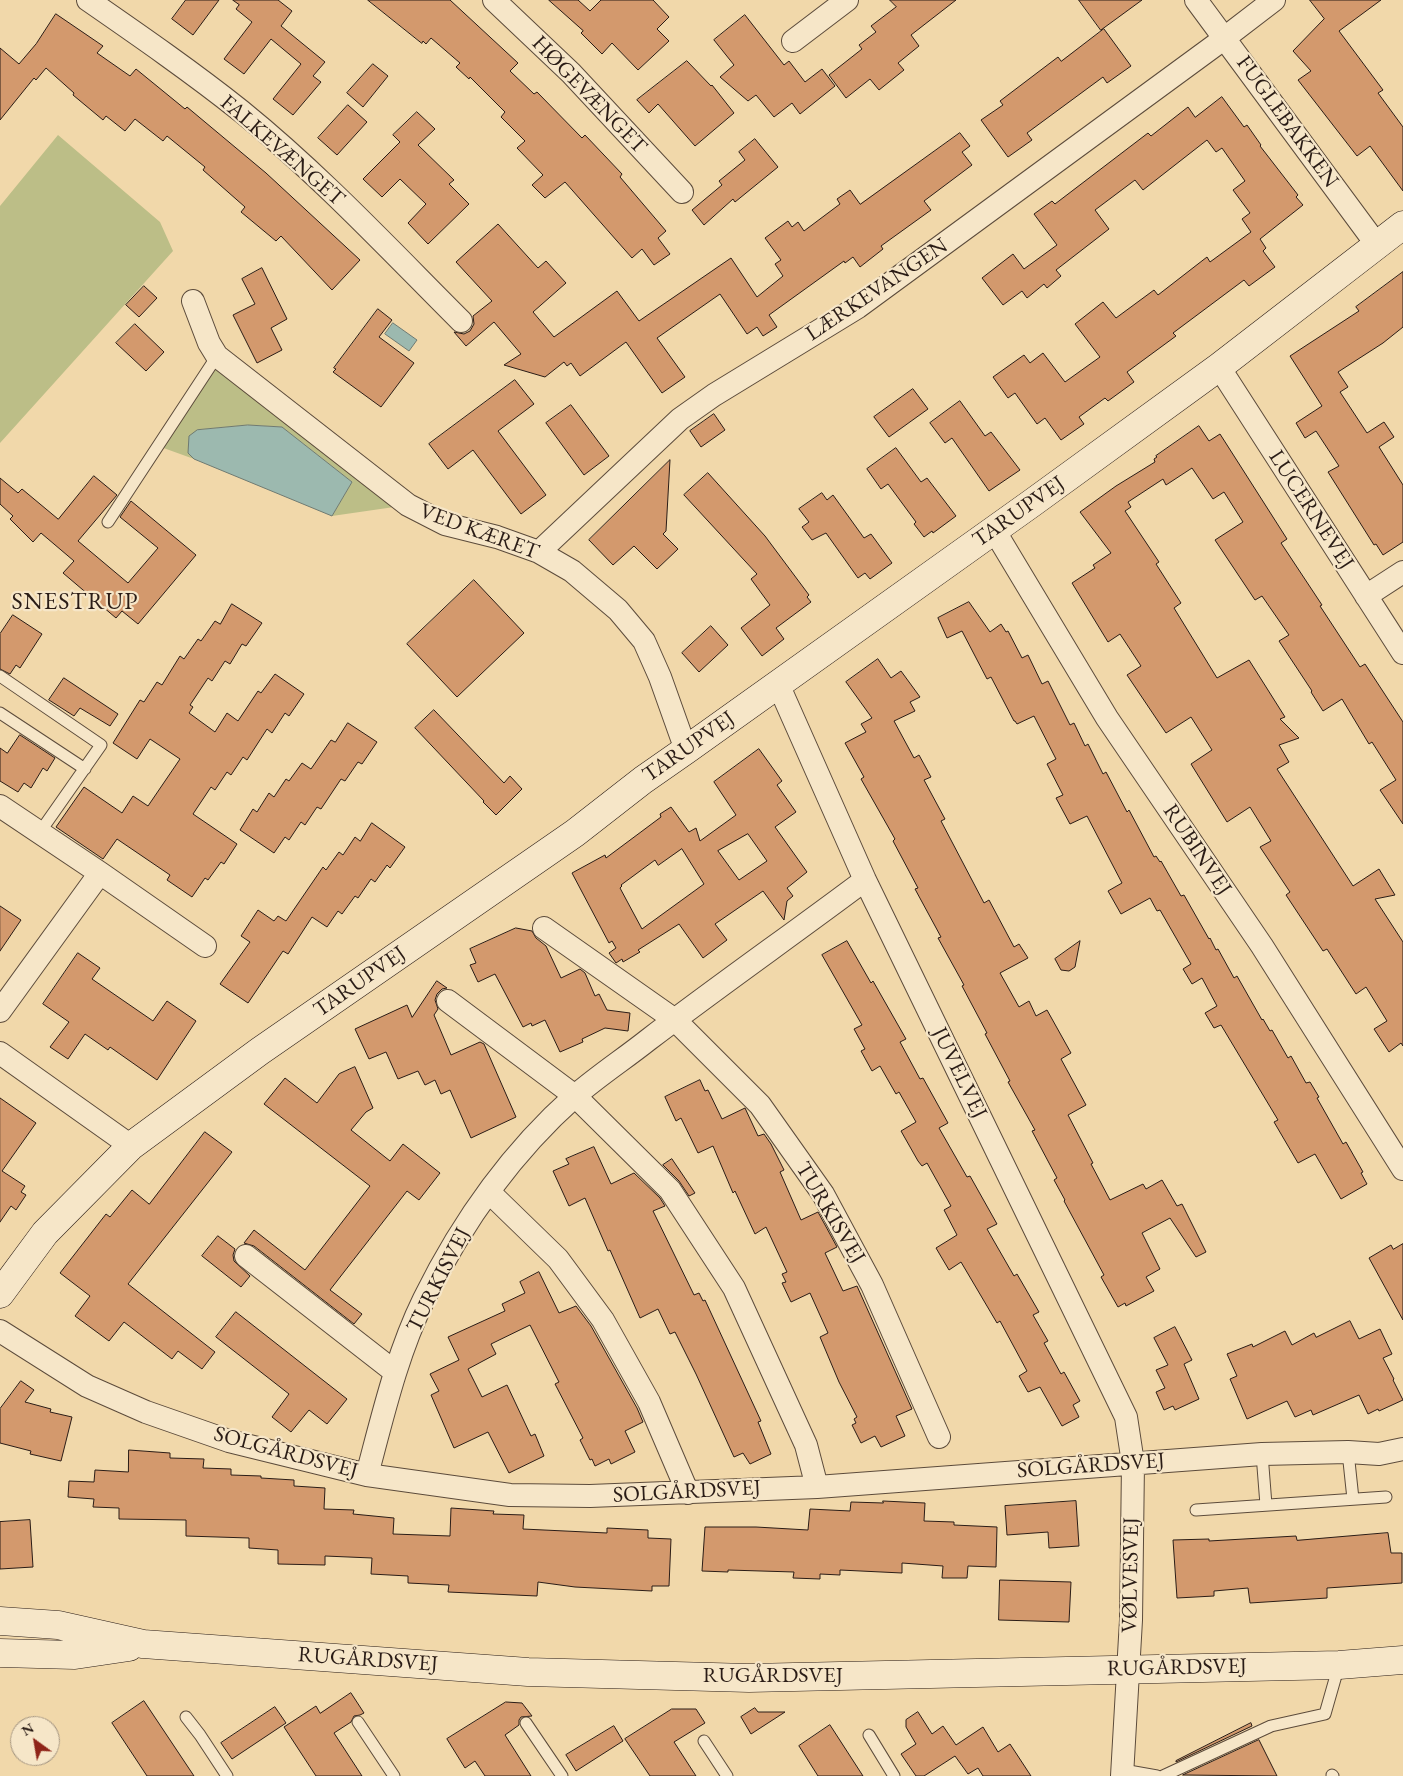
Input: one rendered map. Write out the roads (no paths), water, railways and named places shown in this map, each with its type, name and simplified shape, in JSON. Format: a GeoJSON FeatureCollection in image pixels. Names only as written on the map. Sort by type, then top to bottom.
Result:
{"type":"FeatureCollection","features":[{"type":"Feature","properties":{"kind":"street","name":"FALKEVÆNGET"},"geometry":{"type":"LineString","coordinates":[[88,0],[143,38],[241,111],[334,193],[460,321]]}},
{"type":"Feature","properties":{"kind":"street","name":"HØGEVÆNGET"},"geometry":{"type":"LineString","coordinates":[[494,0],[570,73],[682,192]]}},
{"type":"Feature","properties":{"kind":"street"},"geometry":{"type":"LineString","coordinates":[[792,42],[847,0]]}},
{"type":"Feature","properties":{"kind":"street","name":"FUGLEBAKKEN"},"geometry":{"type":"LineString","coordinates":[[1196,0],[1377,245]]}},
{"type":"Feature","properties":{"kind":"street","name":"LÆRKEVANGEN"},"geometry":{"type":"LineString","coordinates":[[539,552],[680,419],[714,395],[858,307],[1274,0]]}},
{"type":"Feature","properties":{"kind":"street","name":"TARUPVEJ"},"geometry":{"type":"LineString","coordinates":[[0,1294],[45,1233],[131,1146],[260,1051],[575,833],[643,780],[994,530],[1220,366],[1403,225]]}},
{"type":"Feature","properties":{"kind":"street","name":"VED KÆRET"},"geometry":{"type":"LineString","coordinates":[[193,301],[208,343],[217,356],[408,505],[445,524],[497,537],[539,552],[572,572],[618,610],[644,641],[660,677],[686,750]]}},
{"type":"Feature","properties":{"kind":"street","name":"LUCERNEVEJ"},"geometry":{"type":"LineString","coordinates":[[1220,366],[1403,653]]}},
{"type":"Feature","properties":{"kind":"street","name":"RUBINVEJ"},"geometry":{"type":"LineString","coordinates":[[994,530],[1108,718],[1262,946],[1403,1169]]}},
{"type":"Feature","properties":{"kind":"street"},"geometry":{"type":"LineString","coordinates":[[1366,596],[1403,572]]}},
{"type":"Feature","properties":{"kind":"street","name":"JUVELVEJ"},"geometry":{"type":"LineString","coordinates":[[778,684],[866,880],[1126,1417],[1133,1463]]}},
{"type":"Feature","properties":{"kind":"street"},"geometry":{"type":"LineString","coordinates":[[0,806],[205,946]]}},
{"type":"Feature","properties":{"kind":"street"},"geometry":{"type":"LineString","coordinates":[[0,1011],[100,873]]}},
{"type":"Feature","properties":{"kind":"street","name":"TURKISVEJ"},"geometry":{"type":"LineString","coordinates":[[367,1475],[395,1372],[424,1300],[454,1244],[489,1192],[530,1141],[575,1096],[866,880]]}},
{"type":"Feature","properties":{"kind":"street","name":"TURKISVEJ"},"geometry":{"type":"LineString","coordinates":[[544,928],[675,1020],[760,1105],[824,1194],[872,1285],[939,1437]]}},
{"type":"Feature","properties":{"kind":"street"},"geometry":{"type":"LineString","coordinates":[[448,1001],[575,1096],[670,1190],[734,1288],[806,1445],[817,1487]]}},
{"type":"Feature","properties":{"kind":"street"},"geometry":{"type":"LineString","coordinates":[[0,1053],[131,1146]]}},
{"type":"Feature","properties":{"kind":"street"},"geometry":{"type":"LineString","coordinates":[[489,1192],[558,1258],[603,1320],[649,1402],[688,1493]]}},
{"type":"Feature","properties":{"kind":"street"},"geometry":{"type":"LineString","coordinates":[[246,1256],[395,1372]]}},
{"type":"Feature","properties":{"kind":"street","name":"SOLGÅRDSVEJ"},"geometry":{"type":"LineString","coordinates":[[0,1331],[87,1386],[146,1412],[229,1441],[367,1475],[510,1495],[590,1496],[817,1487],[1262,1454],[1348,1452],[1379,1454],[1403,1449]]}},
{"type":"Feature","properties":{"kind":"street","name":"VØLVESVEJ"},"geometry":{"type":"LineString","coordinates":[[1122,1773],[1131,1620],[1133,1463]]}},
{"type":"Feature","properties":{"kind":"street","name":"RUGÅRDSVEJ"},"geometry":{"type":"LineString","coordinates":[[0,1621],[58,1626],[143,1644],[528,1672],[749,1678],[1339,1665],[1403,1660]]}},
{"type":"Feature","properties":{"kind":"street"},"geometry":{"type":"LineString","coordinates":[[0,1636],[143,1644]]}},
{"type":"Feature","properties":{"kind":"street","name":"RUGÅRDSVEJ"},"geometry":{"type":"LineString","coordinates":[[0,1653],[75,1655],[143,1644]]}},
{"type":"Feature","properties":{"kind":"lane"},"geometry":{"type":"LineString","coordinates":[[108,522],[217,356]]}},
{"type":"Feature","properties":{"kind":"lane"},"geometry":{"type":"LineString","coordinates":[[0,676],[102,745],[40,832]]}},
{"type":"Feature","properties":{"kind":"lane"},"geometry":{"type":"LineString","coordinates":[[0,713],[85,769]]}},
{"type":"Feature","properties":{"kind":"lane"},"geometry":{"type":"LineString","coordinates":[[1348,1452],[1353,1499]]}},
{"type":"Feature","properties":{"kind":"lane"},"geometry":{"type":"LineString","coordinates":[[1262,1454],[1266,1505]]}},
{"type":"Feature","properties":{"kind":"lane"},"geometry":{"type":"LineString","coordinates":[[1196,1510],[1386,1497]]}},
{"type":"Feature","properties":{"kind":"lane"},"geometry":{"type":"LineString","coordinates":[[1163,1776],[1271,1726],[1325,1714],[1339,1665]]}},
{"type":"Feature","properties":{"kind":"lane"},"geometry":{"type":"LineString","coordinates":[[186,1716],[227,1776]]}},
{"type":"Feature","properties":{"kind":"lane"},"geometry":{"type":"LineString","coordinates":[[358,1722],[394,1776]]}},
{"type":"Feature","properties":{"kind":"lane"},"geometry":{"type":"LineString","coordinates":[[526,1723],[562,1776]]}},
{"type":"Feature","properties":{"kind":"lane"},"geometry":{"type":"LineString","coordinates":[[869,1735],[894,1776]]}},
{"type":"Feature","properties":{"kind":"lane"},"geometry":{"type":"LineString","coordinates":[[704,1741],[727,1776]]}},
{"type":"Feature","properties":{"kind":"lane"},"geometry":{"type":"LineString","coordinates":[[1122,1773],[1157,1776]]}},
{"type":"Feature","properties":{"kind":"water"},"geometry":{"type":"Polygon","coordinates":[[[393,323],[417,340],[409,351],[385,334],[393,323]]]}},
{"type":"Feature","properties":{"kind":"water"},"geometry":{"type":"Polygon","coordinates":[[[248,425],[282,427],[352,482],[332,516],[194,459],[188,453],[189,436],[197,430],[248,425]]]}},
{"type":"Feature","properties":{"kind":"district","name":"SNESTRUP"},"geometry":{"type":"Point","coordinates":[75,602]}}]}
